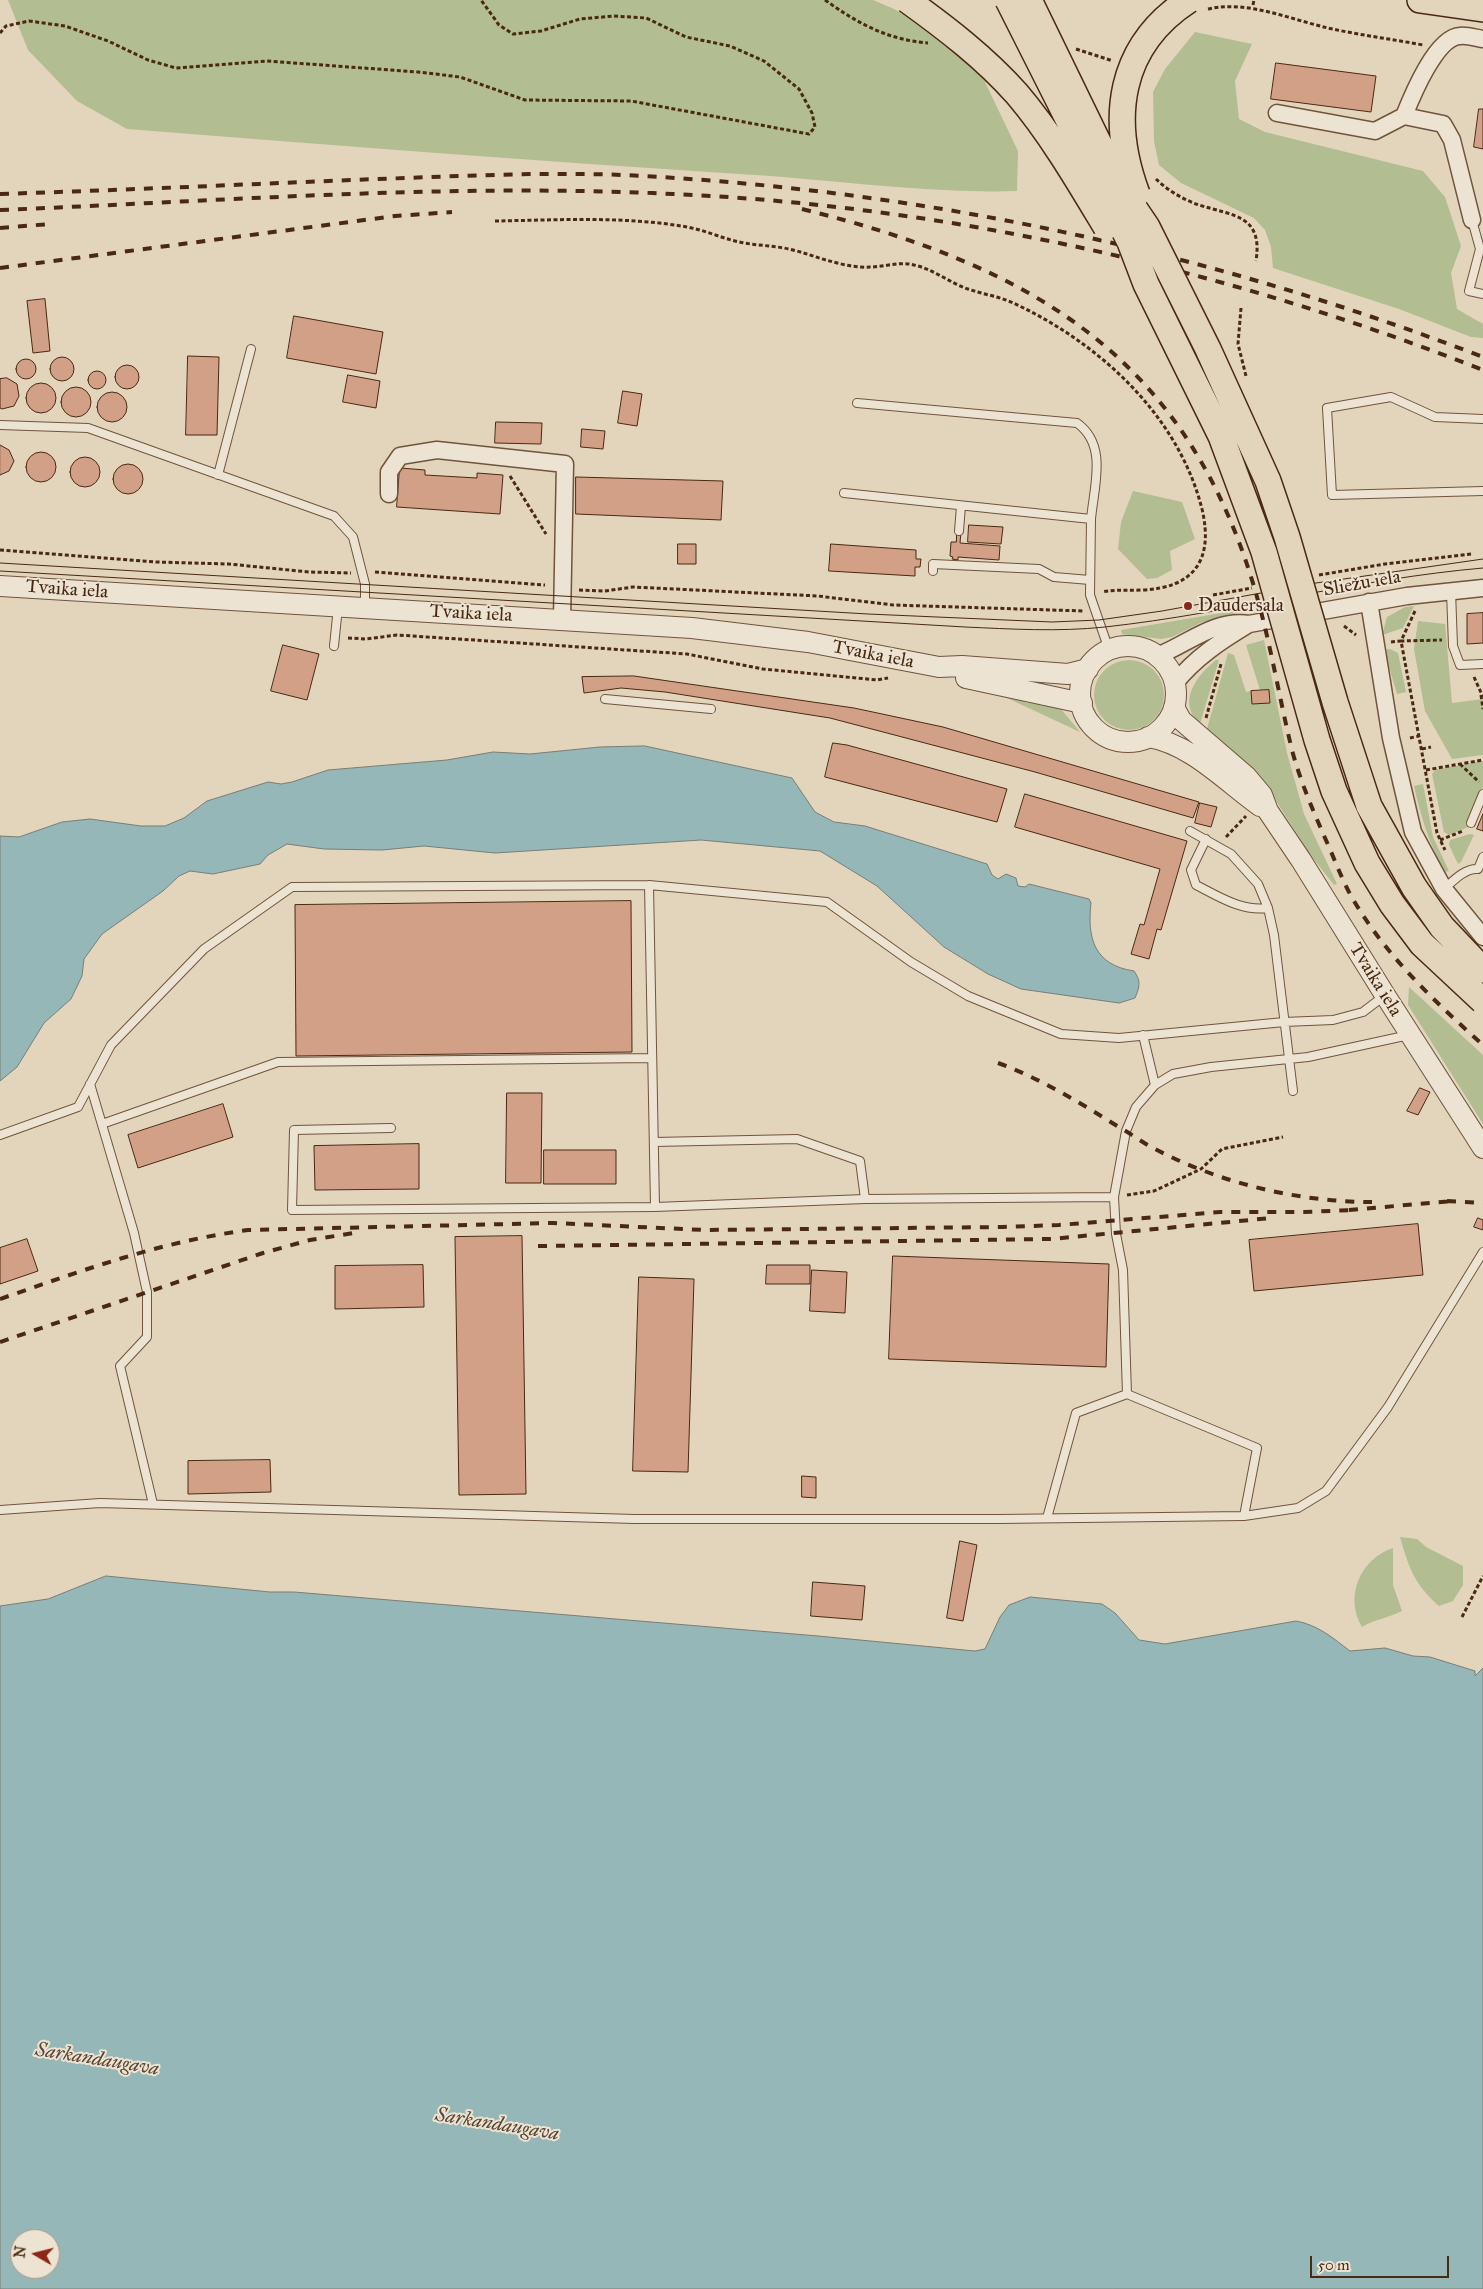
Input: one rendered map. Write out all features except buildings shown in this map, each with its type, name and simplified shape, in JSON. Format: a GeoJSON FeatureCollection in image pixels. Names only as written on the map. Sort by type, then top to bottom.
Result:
{"type":"FeatureCollection","features":[{"type":"Feature","properties":{"kind":"main road"},"geometry":{"type":"LineString","coordinates":[[907,0],[984,61],[1017,94],[1054,145],[1119,248],[1146,284]]}},
{"type":"Feature","properties":{"kind":"main road"},"geometry":{"type":"LineString","coordinates":[[1008,0],[1130,242],[1146,284],[1220,436],[1264,552],[1334,791],[1356,840],[1367,863],[1392,904],[1422,944],[1483,1001]]}},
{"type":"Feature","properties":{"kind":"main road"},"geometry":{"type":"LineString","coordinates":[[1029,0],[1120,187],[1147,227],[1230,393],[1268,481],[1287,537],[1335,702],[1369,806],[1414,887],[1442,927],[1483,970]]}},
{"type":"Feature","properties":{"kind":"main road"},"geometry":{"type":"LineString","coordinates":[[1147,227],[1123,143],[1122,100],[1132,63],[1140,47],[1166,17],[1189,0]]}},
{"type":"Feature","properties":{"kind":"main road"},"geometry":{"type":"LineString","coordinates":[[1420,0],[1483,9]]}},
{"type":"Feature","properties":{"kind":"street"},"geometry":{"type":"LineString","coordinates":[[1277,113],[1375,131],[1404,116],[1428,66],[1440,48],[1453,38],[1460,36],[1483,39]]}},
{"type":"Feature","properties":{"kind":"street"},"geometry":{"type":"LineString","coordinates":[[1404,116],[1443,124],[1452,140],[1472,220]]}},
{"type":"Feature","properties":{"kind":"street"},"geometry":{"type":"LineString","coordinates":[[389,494],[389,472],[400,456],[437,450],[565,464],[562,619]]}},
{"type":"Feature","properties":{"kind":"street","name":"Tvaika iela"},"geometry":{"type":"LineString","coordinates":[[0,586],[562,619],[748,634],[808,642],[939,667],[962,666],[1068,674],[1088,669]]}},
{"type":"Feature","properties":{"kind":"street","name":"Sliežu iela"},"geometry":{"type":"LineString","coordinates":[[1157,656],[1175,649],[1209,629],[1226,624],[1249,624],[1369,602],[1483,588]]}},
{"type":"Feature","properties":{"kind":"street"},"geometry":{"type":"LineString","coordinates":[[1369,602],[1391,738],[1406,810],[1423,853],[1444,889],[1483,937]]}},
{"type":"Feature","properties":{"kind":"street","name":"Sliežu iela"},"geometry":{"type":"LineString","coordinates":[[1175,684],[1193,662],[1215,644],[1249,624]]}},
{"type":"Feature","properties":{"kind":"street"},"geometry":{"type":"LineString","coordinates":[[1088,669],[1099,656],[1109,650],[1128,646],[1144,648],[1166,664],[1175,684],[1174,707]]}},
{"type":"Feature","properties":{"kind":"street","name":"Tvaika iela"},"geometry":{"type":"LineString","coordinates":[[939,667],[957,676],[1082,702]]}},
{"type":"Feature","properties":{"kind":"street","name":"Tvaika iela"},"geometry":{"type":"LineString","coordinates":[[1088,669],[1082,680],[1082,702],[1089,722],[1100,733],[1113,740],[1140,741],[1148,737],[1168,721],[1174,707]]}},
{"type":"Feature","properties":{"kind":"street","name":"Tvaika iela"},"geometry":{"type":"LineString","coordinates":[[1174,707],[1181,720],[1196,735],[1246,776],[1262,795],[1259,811]]}},
{"type":"Feature","properties":{"kind":"street","name":"Tvaika iela"},"geometry":{"type":"LineString","coordinates":[[1148,737],[1162,739],[1205,764],[1259,811],[1301,860],[1384,996],[1411,1034],[1483,1148]]}},
{"type":"Feature","properties":{"kind":"lane"},"geometry":{"type":"LineString","coordinates":[[1472,220],[1482,249],[1469,292],[1483,294]]}},
{"type":"Feature","properties":{"kind":"lane"},"geometry":{"type":"LineString","coordinates":[[218,475],[251,348]]}},
{"type":"Feature","properties":{"kind":"lane"},"geometry":{"type":"LineString","coordinates":[[1483,419],[1435,418],[1391,397],[1327,408],[1332,495],[1483,491]]}},
{"type":"Feature","properties":{"kind":"lane"},"geometry":{"type":"LineString","coordinates":[[858,403],[1077,423],[1087,430],[1094,442],[1097,453],[1091,519],[1090,595],[1109,650]]}},
{"type":"Feature","properties":{"kind":"lane"},"geometry":{"type":"LineString","coordinates":[[0,425],[88,428],[334,516],[353,537],[366,584],[365,608]]}},
{"type":"Feature","properties":{"kind":"lane"},"geometry":{"type":"LineString","coordinates":[[844,493],[1091,519]]}},
{"type":"Feature","properties":{"kind":"lane"},"geometry":{"type":"LineString","coordinates":[[959,531],[961,506]]}},
{"type":"Feature","properties":{"kind":"lane"},"geometry":{"type":"LineString","coordinates":[[932,570],[933,564],[1039,569],[1054,577],[1090,580]]}},
{"type":"Feature","properties":{"kind":"lane"},"geometry":{"type":"LineString","coordinates":[[1451,591],[1453,646],[1460,666],[1483,664]]}},
{"type":"Feature","properties":{"kind":"lane"},"geometry":{"type":"LineString","coordinates":[[334,646],[338,607]]}},
{"type":"Feature","properties":{"kind":"lane"},"geometry":{"type":"LineString","coordinates":[[605,699],[711,709]]}},
{"type":"Feature","properties":{"kind":"lane"},"geometry":{"type":"LineString","coordinates":[[1471,823],[1482,790]]}},
{"type":"Feature","properties":{"kind":"lane"},"geometry":{"type":"LineString","coordinates":[[1190,831],[1231,854],[1258,884],[1268,908],[1274,935],[1294,1091]]}},
{"type":"Feature","properties":{"kind":"lane"},"geometry":{"type":"LineString","coordinates":[[1206,839],[1191,870],[1196,885],[1229,902],[1255,910],[1268,908]]}},
{"type":"Feature","properties":{"kind":"lane"},"geometry":{"type":"LineString","coordinates":[[1444,889],[1458,876],[1472,868],[1478,869],[1483,857]]}},
{"type":"Feature","properties":{"kind":"lane"},"geometry":{"type":"LineString","coordinates":[[0,1135],[78,1107],[111,1045],[204,948],[292,887],[649,885],[826,902],[911,962],[968,996],[1061,1034],[1120,1038],[1284,1022],[1333,1020],[1363,1012],[1384,996]]}},
{"type":"Feature","properties":{"kind":"lane"},"geometry":{"type":"LineString","coordinates":[[649,885],[655,1208]]}},
{"type":"Feature","properties":{"kind":"lane"},"geometry":{"type":"LineString","coordinates":[[1127,1394],[1123,1270],[1116,1234],[1114,1197],[1126,1130],[1136,1107],[1155,1085],[1173,1074],[1204,1068],[1350,1049],[1411,1034]]}},
{"type":"Feature","properties":{"kind":"lane"},"geometry":{"type":"LineString","coordinates":[[1143,1035],[1155,1085]]}},
{"type":"Feature","properties":{"kind":"lane"},"geometry":{"type":"LineString","coordinates":[[102,1124],[278,1062],[652,1058]]}},
{"type":"Feature","properties":{"kind":"lane"},"geometry":{"type":"LineString","coordinates":[[90,1084],[134,1233],[147,1292],[147,1337],[120,1366],[152,1504]]}},
{"type":"Feature","properties":{"kind":"lane"},"geometry":{"type":"LineString","coordinates":[[391,1128],[294,1130],[292,1210],[655,1208],[866,1199],[1114,1197]]}},
{"type":"Feature","properties":{"kind":"lane"},"geometry":{"type":"LineString","coordinates":[[654,1142],[797,1139],[860,1161],[866,1199]]}},
{"type":"Feature","properties":{"kind":"lane"},"geometry":{"type":"LineString","coordinates":[[0,1510],[100,1503],[634,1519],[1244,1516],[1298,1508],[1326,1491],[1388,1407],[1483,1252]]}},
{"type":"Feature","properties":{"kind":"lane"},"geometry":{"type":"LineString","coordinates":[[1047,1518],[1076,1414],[1127,1394],[1257,1448],[1244,1516]]}},
{"type":"Feature","properties":{"kind":"path"},"geometry":{"type":"LineString","coordinates":[[0,33],[6,26],[29,21],[65,26],[108,40],[148,60],[176,68],[267,61],[418,72],[460,77],[524,100],[631,101],[809,134],[815,128],[812,113],[799,89],[764,61],[730,46],[686,36],[646,18],[614,16],[580,19],[541,31],[513,34],[499,25],[481,0]]}},
{"type":"Feature","properties":{"kind":"path"},"geometry":{"type":"LineString","coordinates":[[1253,5],[1254,0]]}},
{"type":"Feature","properties":{"kind":"path"},"geometry":{"type":"LineString","coordinates":[[1154,176],[1170,190],[1188,201],[1239,216],[1250,224],[1258,240],[1256,261]]}},
{"type":"Feature","properties":{"kind":"path"},"geometry":{"type":"LineString","coordinates":[[495,220],[637,222],[688,228],[736,241],[792,250],[854,266],[914,265],[968,289],[1008,300],[1045,318],[1096,355],[1141,395],[1166,427],[1191,477],[1202,509],[1205,534],[1202,561],[1191,576],[1174,585],[1142,590],[1115,589],[1090,595]]}},
{"type":"Feature","properties":{"kind":"path"},"geometry":{"type":"LineString","coordinates":[[500,457],[564,562]]}},
{"type":"Feature","properties":{"kind":"path"},"geometry":{"type":"LineString","coordinates":[[1314,576],[1385,564],[1472,554]]}},
{"type":"Feature","properties":{"kind":"path"},"geometry":{"type":"LineString","coordinates":[[1213,595],[1254,587]]}},
{"type":"Feature","properties":{"kind":"path"},"geometry":{"type":"LineString","coordinates":[[335,636],[366,640],[397,635],[604,647],[687,654],[763,669],[877,680],[896,676]]}},
{"type":"Feature","properties":{"kind":"path"},"geometry":{"type":"LineString","coordinates":[[1376,644],[1401,641],[1453,640]]}},
{"type":"Feature","properties":{"kind":"path"},"geometry":{"type":"LineString","coordinates":[[1401,641],[1437,833],[1458,876]]}},
{"type":"Feature","properties":{"kind":"path"},"geometry":{"type":"LineString","coordinates":[[1196,735],[1204,727],[1222,658]]}},
{"type":"Feature","properties":{"kind":"path"},"geometry":{"type":"LineString","coordinates":[[1470,665],[1482,696],[1483,709]]}},
{"type":"Feature","properties":{"kind":"path"},"geometry":{"type":"LineString","coordinates":[[1410,738],[1420,736]]}},
{"type":"Feature","properties":{"kind":"path"},"geometry":{"type":"LineString","coordinates":[[1422,749],[1431,747]]}},
{"type":"Feature","properties":{"kind":"path"},"geometry":{"type":"LineString","coordinates":[[1426,770],[1483,760]]}},
{"type":"Feature","properties":{"kind":"path"},"geometry":{"type":"LineString","coordinates":[[1460,764],[1478,781],[1482,790]]}},
{"type":"Feature","properties":{"kind":"path"},"geometry":{"type":"LineString","coordinates":[[1224,839],[1259,811]]}},
{"type":"Feature","properties":{"kind":"path"},"geometry":{"type":"LineString","coordinates":[[1114,1197],[1154,1191],[1200,1169],[1222,1149],[1283,1137]]}},
{"type":"Feature","properties":{"kind":"path"},"geometry":{"type":"LineString","coordinates":[[1462,1617],[1483,1576]]}},
{"type":"Feature","properties":{"kind":"green space"},"geometry":{"type":"Polygon","coordinates":[[[8,0],[873,0],[894,9],[928,28],[984,80],[1018,151],[1017,191],[913,188],[774,176],[127,129],[77,101],[28,50],[8,0]]]}},
{"type":"Feature","properties":{"kind":"green space"},"geometry":{"type":"Polygon","coordinates":[[[1195,32],[1252,44],[1235,81],[1239,119],[1265,132],[1423,171],[1445,197],[1461,246],[1451,273],[1457,309],[1483,324],[1483,338],[1471,337],[1399,309],[1273,268],[1271,247],[1265,230],[1254,218],[1181,183],[1159,165],[1154,141],[1153,92],[1165,69],[1195,32]]]}},
{"type":"Feature","properties":{"kind":"green space"},"geometry":{"type":"Polygon","coordinates":[[[1133,491],[1182,502],[1195,539],[1170,551],[1172,570],[1157,578],[1147,579],[1118,549],[1121,522],[1133,491]]]}},
{"type":"Feature","properties":{"kind":"green space"},"geometry":{"type":"Polygon","coordinates":[[[1414,606],[1403,628],[1382,635],[1387,617],[1405,607],[1414,606]]]}},
{"type":"Feature","properties":{"kind":"green space"},"geometry":{"type":"Polygon","coordinates":[[[1245,609],[1245,611],[1200,623],[1172,637],[1161,639],[1122,634],[1121,630],[1245,609]]]}},
{"type":"Feature","properties":{"kind":"green space"},"geometry":{"type":"Polygon","coordinates":[[[1418,621],[1445,624],[1452,703],[1483,699],[1483,755],[1452,759],[1425,711],[1414,649],[1418,621]]]}},
{"type":"Feature","properties":{"kind":"green space"},"geometry":{"type":"Polygon","coordinates":[[[1264,640],[1287,753],[1304,814],[1337,884],[1334,885],[1309,853],[1268,788],[1207,729],[1228,653],[1234,655],[1246,692],[1251,691],[1270,702],[1269,690],[1260,690],[1246,645],[1264,640]]]}},
{"type":"Feature","properties":{"kind":"green space"},"geometry":{"type":"Polygon","coordinates":[[[1390,649],[1398,653],[1406,692],[1397,694],[1384,650],[1390,649]]]}},
{"type":"Feature","properties":{"kind":"green space"},"geometry":{"type":"Polygon","coordinates":[[[1129,660],[1142,663],[1154,670],[1161,682],[1164,695],[1161,708],[1154,720],[1142,727],[1129,730],[1116,727],[1104,720],[1097,708],[1094,695],[1097,682],[1104,670],[1116,663],[1129,660]]]}},
{"type":"Feature","properties":{"kind":"green space"},"geometry":{"type":"Polygon","coordinates":[[[1216,660],[1219,660],[1200,724],[1193,716],[1190,707],[1192,689],[1202,673],[1216,660]]]}},
{"type":"Feature","properties":{"kind":"green space"},"geometry":{"type":"Polygon","coordinates":[[[1006,693],[1027,703],[1044,704],[1061,709],[1080,732],[1005,697],[1006,693]]]}},
{"type":"Feature","properties":{"kind":"green space"},"geometry":{"type":"Polygon","coordinates":[[[1483,761],[1483,787],[1475,801],[1468,827],[1449,835],[1444,832],[1432,774],[1435,770],[1483,761]]]}},
{"type":"Feature","properties":{"kind":"green space"},"geometry":{"type":"Polygon","coordinates":[[[1423,784],[1433,837],[1449,871],[1445,872],[1439,862],[1423,819],[1414,786],[1423,784]]]}},
{"type":"Feature","properties":{"kind":"green space"},"geometry":{"type":"Polygon","coordinates":[[[1470,834],[1474,835],[1461,862],[1458,864],[1449,845],[1450,840],[1470,834]]]}},
{"type":"Feature","properties":{"kind":"green space"},"geometry":{"type":"Polygon","coordinates":[[[1409,987],[1483,1055],[1483,1124],[1408,1005],[1409,987]]]}},
{"type":"Feature","properties":{"kind":"green space"},"geometry":{"type":"Polygon","coordinates":[[[1400,1537],[1417,1539],[1426,1547],[1463,1566],[1463,1585],[1453,1601],[1439,1606],[1418,1583],[1406,1558],[1400,1537]]]}},
{"type":"Feature","properties":{"kind":"green space"},"geometry":{"type":"Polygon","coordinates":[[[1393,1548],[1393,1585],[1402,1611],[1362,1627],[1355,1604],[1358,1580],[1372,1561],[1381,1553],[1393,1548]]]}},
{"type":"Feature","properties":{"kind":"water"},"geometry":{"type":"Polygon","coordinates":[[[645,746],[792,778],[815,812],[834,822],[865,826],[987,864],[992,875],[998,879],[1006,874],[1016,878],[1018,886],[1025,887],[1029,884],[1089,899],[1091,903],[1090,928],[1096,948],[1110,963],[1134,971],[1139,984],[1135,998],[1119,1003],[1021,989],[988,974],[944,947],[877,886],[820,851],[701,840],[495,853],[424,846],[382,850],[324,849],[287,844],[268,855],[260,864],[213,874],[190,871],[179,876],[163,891],[102,934],[84,959],[82,976],[71,999],[44,1023],[17,1067],[0,1081],[0,836],[19,837],[62,822],[90,819],[141,826],[165,826],[184,818],[207,801],[268,782],[281,784],[292,782],[328,770],[447,760],[493,752],[530,754],[600,747],[645,746]]]}},
{"type":"Feature","properties":{"kind":"water","name":"Sarkandaugava"},"geometry":{"type":"Polygon","coordinates":[[[106,1576],[270,1592],[294,1592],[975,1651],[985,1649],[1000,1617],[1009,1605],[1030,1597],[1102,1604],[1115,1613],[1139,1640],[1165,1644],[1296,1621],[1318,1629],[1350,1651],[1385,1648],[1413,1656],[1430,1657],[1475,1671],[1475,1676],[1483,1668],[1483,2289],[0,2289],[0,1606],[48,1599],[106,1576]]]}},
{"type":"Feature","properties":{"kind":"tram line"},"geometry":{"type":"LineString","coordinates":[[0,563],[868,614],[1052,622],[1099,620],[1162,611],[1316,583],[1483,559]]}},
{"type":"Feature","properties":{"kind":"tram line"},"geometry":{"type":"LineString","coordinates":[[0,571],[965,627],[1052,630],[1087,629],[1152,621],[1388,580],[1483,568]]}},
{"type":"Feature","properties":{"kind":"railway"},"geometry":{"type":"LineString","coordinates":[[0,194],[544,174],[643,176],[751,184],[858,196],[965,213],[1175,258],[1278,287],[1381,320],[1483,357]]}},
{"type":"Feature","properties":{"kind":"railway"},"geometry":{"type":"LineString","coordinates":[[0,210],[421,192],[589,191],[777,201],[880,212],[983,228],[1187,273],[1287,302],[1386,334],[1483,370]]}},
{"type":"Feature","properties":{"kind":"railway"},"geometry":{"type":"LineString","coordinates":[[802,209],[886,233],[963,261],[1032,295],[1093,336],[1147,387],[1192,447],[1230,519],[1259,604],[1296,763],[1304,787],[1347,888],[1363,916],[1393,956],[1446,1011],[1483,1045]]}},
{"type":"Feature","properties":{"kind":"railway"},"geometry":{"type":"LineString","coordinates":[[0,268],[395,216],[452,212]]}},
{"type":"Feature","properties":{"kind":"railway"},"geometry":{"type":"LineString","coordinates":[[0,228],[50,224]]}},
{"type":"Feature","properties":{"kind":"railway"},"geometry":{"type":"LineString","coordinates":[[998,1063],[1062,1093],[1155,1149],[1206,1172],[1233,1181],[1288,1194],[1344,1201],[1372,1202]]}},
{"type":"Feature","properties":{"kind":"railway"},"geometry":{"type":"LineString","coordinates":[[1447,1201],[1483,1203]]}},
{"type":"Feature","properties":{"kind":"railway"},"geometry":{"type":"LineString","coordinates":[[1349,1210],[1453,1201]]}},
{"type":"Feature","properties":{"kind":"railway"},"geometry":{"type":"LineString","coordinates":[[0,1299],[153,1249],[215,1235],[248,1230],[553,1223],[704,1230],[1003,1227],[1059,1225],[1220,1212],[1355,1210]]}},
{"type":"Feature","properties":{"kind":"railway"},"geometry":{"type":"LineString","coordinates":[[538,1246],[1051,1239],[1271,1218]]}},
{"type":"Feature","properties":{"kind":"railway"},"geometry":{"type":"LineString","coordinates":[[0,1342],[263,1253],[310,1240],[354,1233]]}},
{"type":"Feature","properties":{"kind":"place","name":"Daudersala"},"geometry":{"type":"Point","coordinates":[1188,606]}}]}
